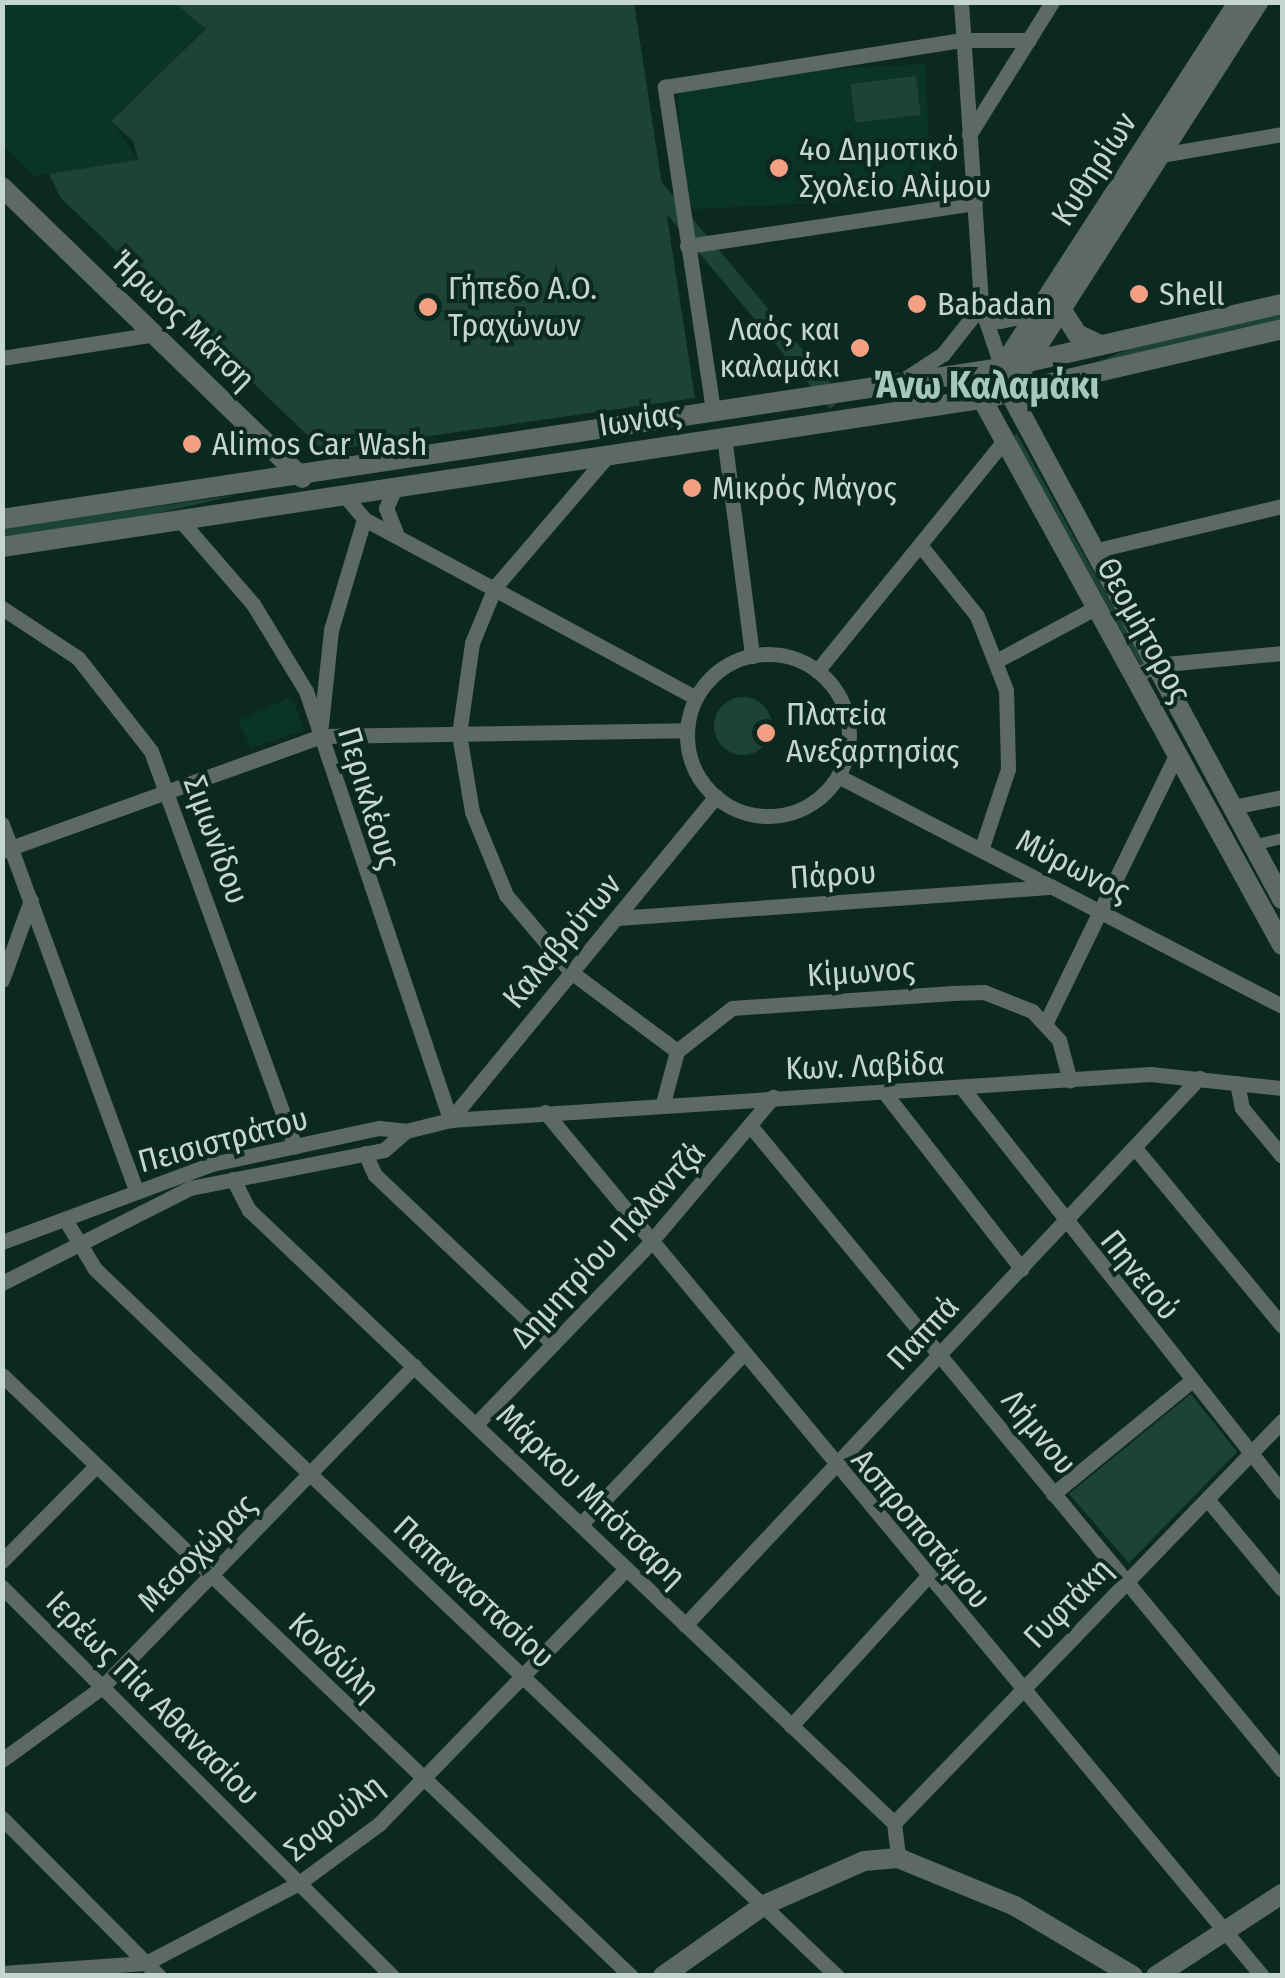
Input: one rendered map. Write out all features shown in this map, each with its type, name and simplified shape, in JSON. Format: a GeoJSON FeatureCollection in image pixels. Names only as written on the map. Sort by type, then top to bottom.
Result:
{"type":"FeatureCollection","features":[{"type":"Feature","properties":{"kind":"street"},"geometry":{"type":"LineString","coordinates":[[961,2],[981,306],[1002,368],[982,399]]}},
{"type":"Feature","properties":{"kind":"street"},"geometry":{"type":"LineString","coordinates":[[962,33],[972,2]]}},
{"type":"Feature","properties":{"kind":"street"},"geometry":{"type":"LineString","coordinates":[[970,135],[1052,2]]}},
{"type":"Feature","properties":{"kind":"street","name":"Κυθηρίων"},"geometry":{"type":"LineString","coordinates":[[1027,362],[1238,2]]}},
{"type":"Feature","properties":{"kind":"street","name":"Κυθηρίων"},"geometry":{"type":"LineString","coordinates":[[1002,368],[1038,311],[1258,2]]}},
{"type":"Feature","properties":{"kind":"street"},"geometry":{"type":"LineString","coordinates":[[713,410],[665,88],[962,33],[1028,40]]}},
{"type":"Feature","properties":{"kind":"street"},"geometry":{"type":"LineString","coordinates":[[1151,153],[1282,134]]}},
{"type":"Feature","properties":{"kind":"street","name":"Ήρωος Μάτση"},"geometry":{"type":"LineString","coordinates":[[4,189],[299,473],[318,500]]}},
{"type":"Feature","properties":{"kind":"street"},"geometry":{"type":"LineString","coordinates":[[687,246],[975,203]]}},
{"type":"Feature","properties":{"kind":"street","name":"Ιωνίας"},"geometry":{"type":"LineString","coordinates":[[2,519],[1002,368],[1282,304]]}},
{"type":"Feature","properties":{"kind":"street"},"geometry":{"type":"LineString","coordinates":[[981,306],[1000,319],[1038,311]]}},
{"type":"Feature","properties":{"kind":"street"},"geometry":{"type":"LineString","coordinates":[[898,382],[942,354],[981,306]]}},
{"type":"Feature","properties":{"kind":"street"},"geometry":{"type":"LineString","coordinates":[[1061,308],[1077,334],[1102,345]]}},
{"type":"Feature","properties":{"kind":"street","name":"Ιωνίας"},"geometry":{"type":"LineString","coordinates":[[2,547],[982,399],[1282,329]]}},
{"type":"Feature","properties":{"kind":"street"},"geometry":{"type":"LineString","coordinates":[[2,358],[154,334]]}},
{"type":"Feature","properties":{"kind":"street"},"geometry":{"type":"LineString","coordinates":[[1007,393],[1027,362]]}},
{"type":"Feature","properties":{"kind":"street","name":"Θεομήτορος"},"geometry":{"type":"LineString","coordinates":[[1002,368],[1007,393],[1282,899]]}},
{"type":"Feature","properties":{"kind":"street","name":"Θεομήτορος"},"geometry":{"type":"LineString","coordinates":[[982,399],[1282,946]]}},
{"type":"Feature","properties":{"kind":"street"},"geometry":{"type":"LineString","coordinates":[[724,436],[752,656]]}},
{"type":"Feature","properties":{"kind":"street"},"geometry":{"type":"LineString","coordinates":[[817,671],[1005,440]]}},
{"type":"Feature","properties":{"kind":"street"},"geometry":{"type":"LineString","coordinates":[[610,454],[495,586],[472,643],[459,734],[472,812],[497,878],[571,972],[678,1051],[664,1104]]}},
{"type":"Feature","properties":{"kind":"street"},"geometry":{"type":"LineString","coordinates":[[395,488],[386,508],[396,534]]}},
{"type":"Feature","properties":{"kind":"street"},"geometry":{"type":"LineString","coordinates":[[345,496],[364,519],[495,586],[696,698]]}},
{"type":"Feature","properties":{"kind":"street"},"geometry":{"type":"LineString","coordinates":[[1093,551],[1282,506]]}},
{"type":"Feature","properties":{"kind":"street"},"geometry":{"type":"LineString","coordinates":[[321,735],[331,630],[364,519]]}},
{"type":"Feature","properties":{"kind":"street","name":"Περικλέους"},"geometry":{"type":"LineString","coordinates":[[181,521],[273,632],[321,735],[450,1120]]}},
{"type":"Feature","properties":{"kind":"street"},"geometry":{"type":"LineString","coordinates":[[920,546],[961,591],[998,660],[1008,768],[981,850]]}},
{"type":"Feature","properties":{"kind":"street"},"geometry":{"type":"LineString","coordinates":[[998,660],[1097,607]]}},
{"type":"Feature","properties":{"kind":"street","name":"Σιμωνίδου"},"geometry":{"type":"LineString","coordinates":[[2,608],[110,689],[171,791],[295,1147]]}},
{"type":"Feature","properties":{"kind":"street"},"geometry":{"type":"LineString","coordinates":[[1135,676],[1155,665],[1282,652]]}},
{"type":"Feature","properties":{"kind":"street"},"geometry":{"type":"LineString","coordinates":[[782,655],[817,671],[847,717],[838,776],[814,802],[784,814],[748,813],[716,796],[696,771],[688,730],[696,698],[719,671],[752,656],[782,655]]}},
{"type":"Feature","properties":{"kind":"street"},"geometry":{"type":"LineString","coordinates":[[8,849],[321,735],[688,730]]}},
{"type":"Feature","properties":{"kind":"street"},"geometry":{"type":"LineString","coordinates":[[1070,1081],[1046,1022],[1177,754]]}},
{"type":"Feature","properties":{"kind":"street","name":"Μύρωνος"},"geometry":{"type":"LineString","coordinates":[[838,776],[1282,1006]]}},
{"type":"Feature","properties":{"kind":"street","name":"Καλαβρύτων"},"geometry":{"type":"LineString","coordinates":[[450,1120],[716,796]]}},
{"type":"Feature","properties":{"kind":"street"},"geometry":{"type":"LineString","coordinates":[[1233,808],[1282,797]]}},
{"type":"Feature","properties":{"kind":"street"},"geometry":{"type":"LineString","coordinates":[[2,824],[136,1191]]}},
{"type":"Feature","properties":{"kind":"street"},"geometry":{"type":"LineString","coordinates":[[1253,845],[1282,838]]}},
{"type":"Feature","properties":{"kind":"street","name":"Πάρου"},"geometry":{"type":"LineString","coordinates":[[617,918],[1053,887]]}},
{"type":"Feature","properties":{"kind":"street"},"geometry":{"type":"LineString","coordinates":[[2,980],[31,900]]}},
{"type":"Feature","properties":{"kind":"street","name":"Κίμωνος"},"geometry":{"type":"LineString","coordinates":[[678,1051],[732,1008],[984,992],[1046,1022]]}},
{"type":"Feature","properties":{"kind":"street","name":"Κων. Λαβίδα"},"geometry":{"type":"LineString","coordinates":[[406,1131],[450,1120],[544,1112],[1070,1081],[1199,1078],[1282,1088]]}},
{"type":"Feature","properties":{"kind":"street","name":"Παππά"},"geometry":{"type":"LineString","coordinates":[[685,1625],[1199,1078]]}},
{"type":"Feature","properties":{"kind":"street"},"geometry":{"type":"LineString","coordinates":[[1237,1083],[1242,1108],[1282,1156]]}},
{"type":"Feature","properties":{"kind":"street","name":"Πηνειού"},"geometry":{"type":"LineString","coordinates":[[964,1089],[1063,1224],[1282,1492]]}},
{"type":"Feature","properties":{"kind":"street"},"geometry":{"type":"LineString","coordinates":[[884,1092],[1022,1268]]}},
{"type":"Feature","properties":{"kind":"street","name":"Δημητρίου Παλαντζά"},"geometry":{"type":"LineString","coordinates":[[476,1424],[651,1243],[753,1130],[773,1097]]}},
{"type":"Feature","properties":{"kind":"street","name":"Ασπροποτάμου"},"geometry":{"type":"LineString","coordinates":[[544,1112],[741,1356],[1262,1976]]}},
{"type":"Feature","properties":{"kind":"street","name":"Λήμνου"},"geometry":{"type":"LineString","coordinates":[[753,1130],[1282,1770]]}},
{"type":"Feature","properties":{"kind":"street"},"geometry":{"type":"LineString","coordinates":[[2,1283],[176,1193],[365,1152],[406,1131]]}},
{"type":"Feature","properties":{"kind":"street","name":"Πεισιστράτου"},"geometry":{"type":"LineString","coordinates":[[2,1242],[66,1221],[136,1191],[295,1147],[406,1131]]}},
{"type":"Feature","properties":{"kind":"street"},"geometry":{"type":"LineString","coordinates":[[1135,1148],[1282,1326]]}},
{"type":"Feature","properties":{"kind":"street"},"geometry":{"type":"LineString","coordinates":[[365,1152],[375,1175],[554,1344]]}},
{"type":"Feature","properties":{"kind":"street","name":"Μάρκου Μπότσαρη"},"geometry":{"type":"LineString","coordinates":[[234,1179],[249,1210],[894,1824]]}},
{"type":"Feature","properties":{"kind":"street","name":"Παπαναστασίου"},"geometry":{"type":"LineString","coordinates":[[66,1221],[78,1244],[311,1476],[837,1976]]}},
{"type":"Feature","properties":{"kind":"street"},"geometry":{"type":"LineString","coordinates":[[581,1524],[741,1356]]}},
{"type":"Feature","properties":{"kind":"street","name":"Μεσοχώρας"},"geometry":{"type":"LineString","coordinates":[[2,1760],[102,1687],[212,1579],[414,1366]]}},
{"type":"Feature","properties":{"kind":"street","name":"Κονδύλη"},"geometry":{"type":"LineString","coordinates":[[2,1376],[631,1976]]}},
{"type":"Feature","properties":{"kind":"street"},"geometry":{"type":"LineString","coordinates":[[1054,1494],[1191,1380]]}},
{"type":"Feature","properties":{"kind":"street","name":"Γυφτάκη"},"geometry":{"type":"LineString","coordinates":[[894,1824],[1282,1421]]}},
{"type":"Feature","properties":{"kind":"street"},"geometry":{"type":"LineString","coordinates":[[2,1561],[96,1466]]}},
{"type":"Feature","properties":{"kind":"street"},"geometry":{"type":"LineString","coordinates":[[1207,1499],[1282,1589]]}},
{"type":"Feature","properties":{"kind":"street","name":"Σοφούλη"},"geometry":{"type":"LineString","coordinates":[[2,1973],[146,1969],[299,1884],[379,1824],[626,1569]]}},
{"type":"Feature","properties":{"kind":"street"},"geometry":{"type":"LineString","coordinates":[[791,1726],[926,1578]]}},
{"type":"Feature","properties":{"kind":"street","name":"Ιερέως Πία Αθανασίου"},"geometry":{"type":"LineString","coordinates":[[2,1587],[392,1976]]}},
{"type":"Feature","properties":{"kind":"street"},"geometry":{"type":"LineString","coordinates":[[2,1818],[146,1969],[159,1976]]}},
{"type":"Feature","properties":{"kind":"street"},"geometry":{"type":"LineString","coordinates":[[894,1824],[898,1858]]}},
{"type":"Feature","properties":{"kind":"street"},"geometry":{"type":"LineString","coordinates":[[663,1976],[764,1905],[864,1862],[898,1858],[1015,1906],[1133,1976]]}},
{"type":"Feature","properties":{"kind":"street"},"geometry":{"type":"LineString","coordinates":[[1156,1975],[1282,1894]]}},
{"type":"Feature","properties":{"kind":"shaded area"},"geometry":{"type":"Polygon","coordinates":[[[2,3],[175,3],[207,29],[111,120],[139,161],[34,176],[3,146],[2,3]]]}},
{"type":"Feature","properties":{"kind":"shaded area","name":"Γήπεδο Α.Ο. Τραχώνων"},"geometry":{"type":"Polygon","coordinates":[[[175,3],[634,3],[695,398],[324,451],[60,197],[49,174],[138,160],[133,141],[111,121],[206,29],[175,3]]]}},
{"type":"Feature","properties":{"kind":"shaded area"},"geometry":{"type":"Polygon","coordinates":[[[516,8],[843,398],[830,409],[503,19],[516,8]]]}},
{"type":"Feature","properties":{"kind":"shaded area","name":"4ο Δημοτικό Σχολείο Αλίμου"},"geometry":{"type":"Polygon","coordinates":[[[925,64],[932,197],[684,210],[677,77],[925,64]]]}},
{"type":"Feature","properties":{"kind":"shaded area"},"geometry":{"type":"Polygon","coordinates":[[[916,76],[921,115],[855,123],[850,84],[916,76]]]}},
{"type":"Feature","properties":{"kind":"shaded area"},"geometry":{"type":"Polygon","coordinates":[[[1282,311],[1282,322],[1075,371],[1156,338],[1282,311]]]}},
{"type":"Feature","properties":{"kind":"shaded area"},"geometry":{"type":"Polygon","coordinates":[[[1017,434],[1144,663],[1141,665],[1014,436],[1017,434]]]}},
{"type":"Feature","properties":{"kind":"shaded area"},"geometry":{"type":"Polygon","coordinates":[[[237,495],[150,515],[3,538],[3,528],[237,495]]]}},
{"type":"Feature","properties":{"kind":"shaded area"},"geometry":{"type":"Polygon","coordinates":[[[291,697],[305,730],[251,748],[238,720],[291,697]]]}},
{"type":"Feature","properties":{"kind":"shaded area"},"geometry":{"type":"Polygon","coordinates":[[[743,697],[764,705],[772,726],[764,747],[743,755],[722,747],[714,726],[722,705],[743,697]]]}},
{"type":"Feature","properties":{"kind":"shaded area"},"geometry":{"type":"Polygon","coordinates":[[[1191,1394],[1237,1452],[1129,1563],[1069,1494],[1191,1394]]]}},
{"type":"Feature","properties":{"kind":"place","name":"4ο Δημοτικό Σχολείο Αλίμου"},"geometry":{"type":"Point","coordinates":[779,168]}},
{"type":"Feature","properties":{"kind":"place","name":"Shell"},"geometry":{"type":"Point","coordinates":[1139,294]}},
{"type":"Feature","properties":{"kind":"place","name":"Babadan"},"geometry":{"type":"Point","coordinates":[917,304]}},
{"type":"Feature","properties":{"kind":"place","name":"Γήπεδο Α.Ο. Τραχώνων"},"geometry":{"type":"Point","coordinates":[428,307]}},
{"type":"Feature","properties":{"kind":"place","name":"Λαός και καλαμάκι"},"geometry":{"type":"Point","coordinates":[860,348]}},
{"type":"Feature","properties":{"kind":"place","name":"Alimos Car Wash"},"geometry":{"type":"Point","coordinates":[192,444]}},
{"type":"Feature","properties":{"kind":"place","name":"Μικρός Μάγος"},"geometry":{"type":"Point","coordinates":[692,488]}},
{"type":"Feature","properties":{"kind":"place","name":"Πλατεία Ανεξαρτησίας"},"geometry":{"type":"Point","coordinates":[766,733]}},
{"type":"Feature","properties":{"kind":"district","name":"Άνω Καλαμάκι"},"geometry":{"type":"Point","coordinates":[986,386]}}]}
